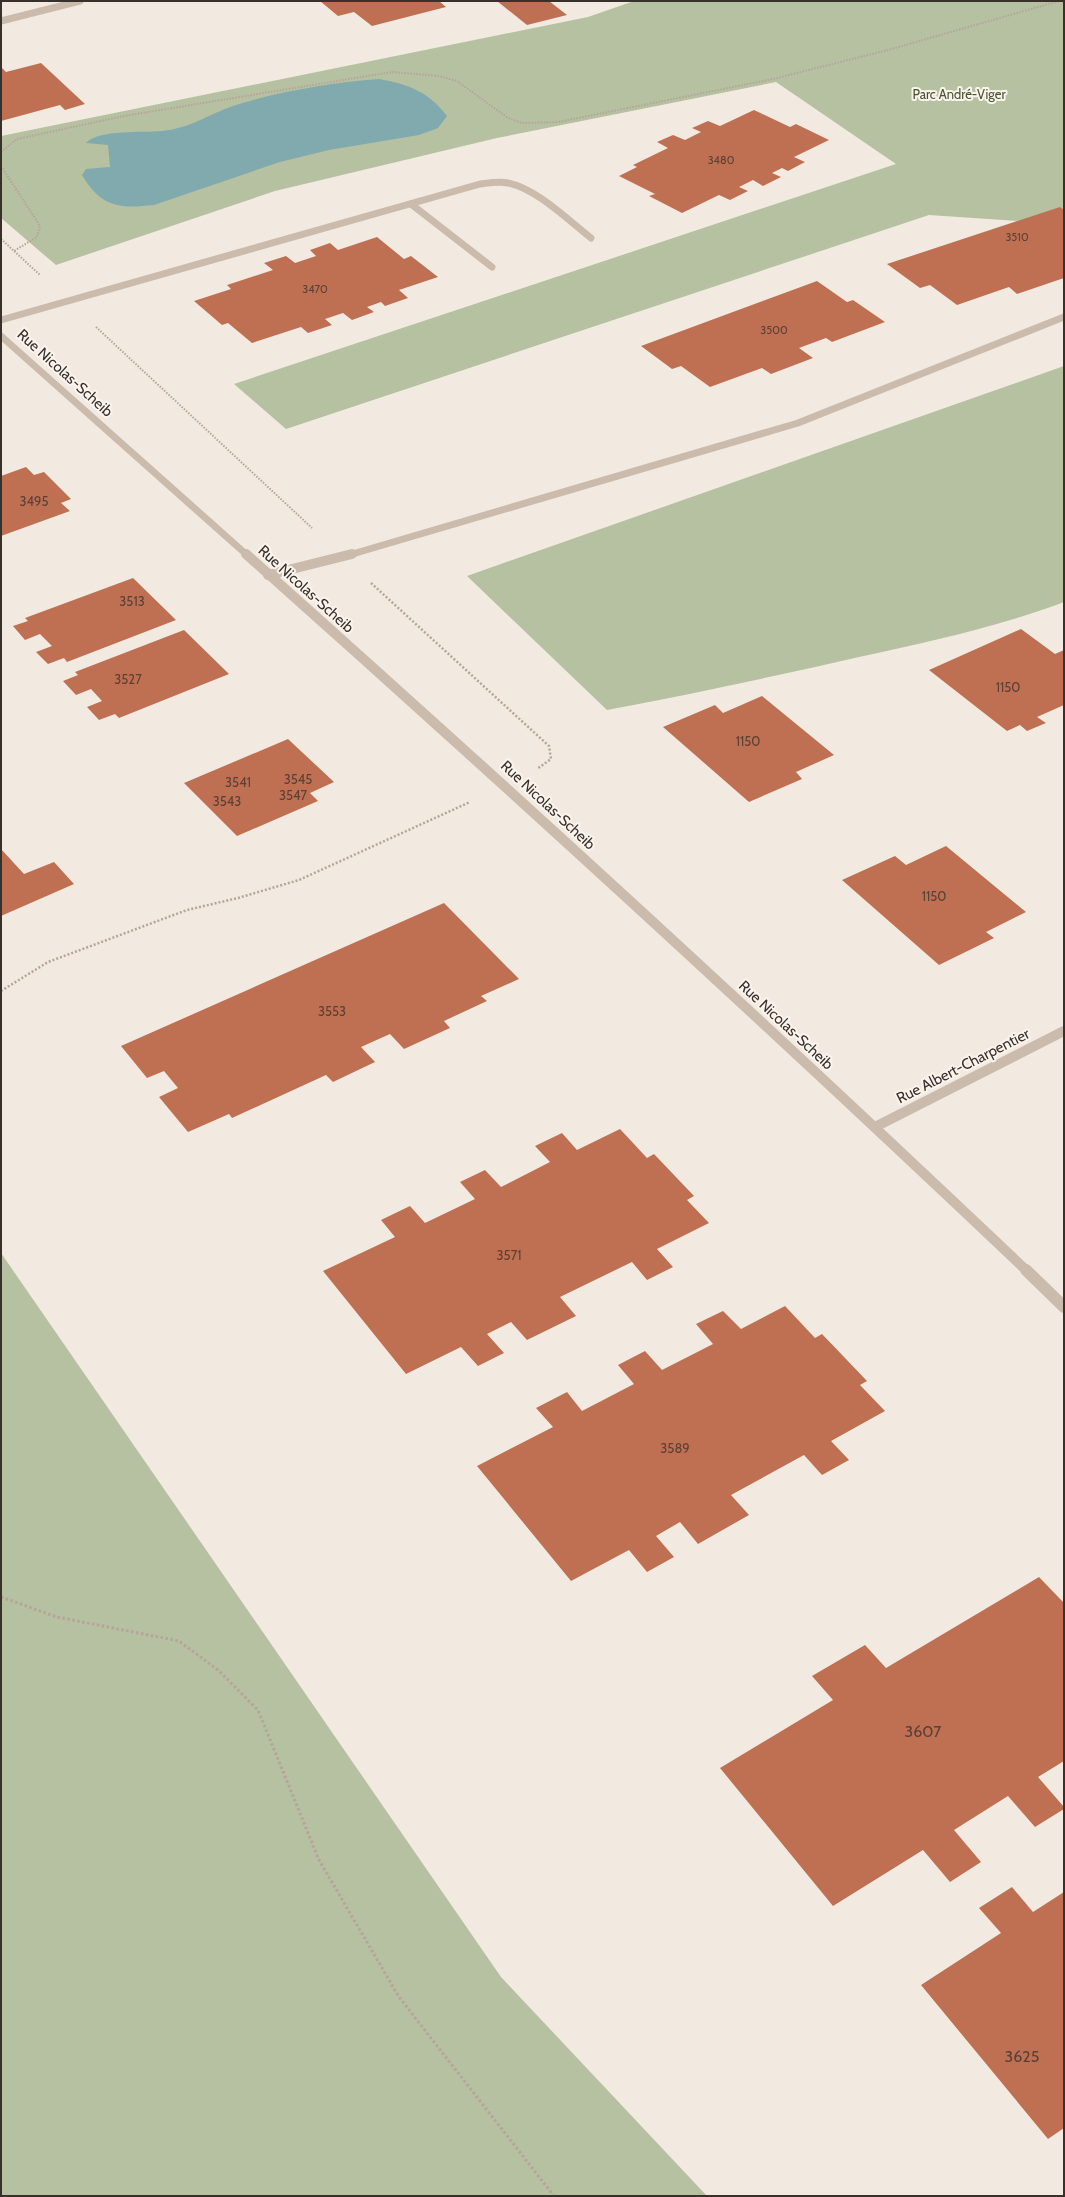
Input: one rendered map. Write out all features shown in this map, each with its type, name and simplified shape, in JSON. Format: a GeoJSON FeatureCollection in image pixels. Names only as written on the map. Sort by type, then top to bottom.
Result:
{"type":"FeatureCollection","features":[{"type":"Feature","properties":{"kind":"street"},"geometry":{"type":"LineString","coordinates":[[1,20],[80,1]]}},
{"type":"Feature","properties":{"kind":"street"},"geometry":{"type":"LineString","coordinates":[[1,320],[69,302],[480,184],[496,182],[511,184],[528,191],[591,238]]}},
{"type":"Feature","properties":{"kind":"street"},"geometry":{"type":"LineString","coordinates":[[411,204],[492,267]]}},
{"type":"Feature","properties":{"kind":"street"},"geometry":{"type":"LineString","coordinates":[[268,575],[342,557],[798,423],[1064,317]]}},
{"type":"Feature","properties":{"kind":"street","name":"Rue Nicolas-Scheib"},"geometry":{"type":"LineString","coordinates":[[1,336],[506,786],[875,1127],[1064,1307]]}},
{"type":"Feature","properties":{"kind":"street","name":"Rue Albert-Charpentier"},"geometry":{"type":"LineString","coordinates":[[875,1127],[1064,1031]]}},
{"type":"Feature","properties":{"kind":"path"},"geometry":{"type":"LineString","coordinates":[[1,152],[17,139],[124,116],[392,72],[439,76],[457,81],[508,118],[522,123],[558,122],[773,79],[888,50],[1059,1]]}},
{"type":"Feature","properties":{"kind":"path"},"geometry":{"type":"LineString","coordinates":[[1,166],[40,226],[37,238],[14,251]]}},
{"type":"Feature","properties":{"kind":"path"},"geometry":{"type":"LineString","coordinates":[[1,239],[342,557],[549,746],[551,759],[539,769],[506,786],[299,880],[187,910],[48,962],[1,991]]}},
{"type":"Feature","properties":{"kind":"path"},"geometry":{"type":"LineString","coordinates":[[1,1597],[57,1617],[179,1641],[218,1670],[258,1710],[319,1860],[399,1997],[554,2196]]}},
{"type":"Feature","properties":{"kind":"green space","name":"Parc André-Viger"},"geometry":{"type":"Polygon","coordinates":[[[634,1],[1064,1],[1064,224],[929,215],[286,429],[234,384],[896,164],[776,82],[497,138],[275,191],[56,265],[1,218],[1,136],[588,17],[634,1]]]}},
{"type":"Feature","properties":{"kind":"green space"},"geometry":{"type":"Polygon","coordinates":[[[1064,366],[1064,602],[1039,611],[911,646],[734,685],[607,710],[467,576],[1064,366]]]}},
{"type":"Feature","properties":{"kind":"green space"},"geometry":{"type":"Polygon","coordinates":[[[1,1253],[501,1977],[707,2196],[1,2196],[1,1253]]]}},
{"type":"Feature","properties":{"kind":"water"},"geometry":{"type":"Polygon","coordinates":[[[379,79],[417,90],[433,101],[447,116],[438,128],[419,135],[329,150],[280,162],[154,205],[121,206],[112,204],[96,194],[82,175],[86,169],[110,167],[108,145],[86,143],[101,136],[122,132],[154,132],[182,127],[233,106],[267,96],[325,85],[379,79]]]}},
{"type":"Feature","properties":{"kind":"building"},"geometry":{"type":"Polygon","coordinates":[[[320,1],[439,1],[446,7],[372,26],[354,12],[338,16],[320,1]]]}},
{"type":"Feature","properties":{"kind":"building"},"geometry":{"type":"Polygon","coordinates":[[[497,1],[549,1],[567,15],[527,25],[497,1]]]}},
{"type":"Feature","properties":{"kind":"building"},"geometry":{"type":"Polygon","coordinates":[[[41,63],[85,104],[65,110],[60,105],[1,121],[1,67],[6,72],[41,63]]]}},
{"type":"Feature","properties":{"kind":"building"},"geometry":{"type":"Polygon","coordinates":[[[754,110],[790,127],[796,124],[829,140],[794,157],[805,162],[788,171],[782,168],[772,173],[781,177],[763,186],[753,180],[739,187],[748,191],[730,200],[719,195],[682,213],[649,196],[655,194],[619,176],[637,167],[633,165],[668,148],[657,142],[673,135],[685,140],[701,132],[692,128],[708,121],[720,126],[754,110]]]}},
{"type":"Feature","properties":{"kind":"building"},"geometry":{"type":"Polygon","coordinates":[[[1060,207],[1064,210],[1064,278],[1017,294],[1009,287],[957,305],[930,285],[920,288],[887,264],[1060,207]]]}},
{"type":"Feature","properties":{"kind":"building"},"geometry":{"type":"Polygon","coordinates":[[[377,237],[404,259],[411,256],[438,277],[399,290],[408,298],[385,306],[381,302],[367,307],[374,312],[352,320],[343,313],[325,319],[332,325],[308,333],[301,327],[252,343],[228,323],[222,325],[194,301],[231,289],[227,285],[273,270],[264,263],[286,256],[295,263],[316,256],[310,250],[330,243],[338,250],[377,237]]]}},
{"type":"Feature","properties":{"kind":"building"},"geometry":{"type":"Polygon","coordinates":[[[817,281],[847,302],[853,300],[885,322],[832,342],[826,338],[799,348],[813,358],[771,374],[762,368],[710,387],[681,366],[672,369],[641,346],[817,281]]]}},
{"type":"Feature","properties":{"kind":"building"},"geometry":{"type":"Polygon","coordinates":[[[26,467],[34,475],[44,472],[71,499],[61,503],[70,511],[1,536],[1,476],[26,467]]]}},
{"type":"Feature","properties":{"kind":"building"},"geometry":{"type":"Polygon","coordinates":[[[133,578],[176,620],[67,662],[64,658],[48,664],[36,652],[52,646],[40,634],[25,640],[13,626],[28,621],[25,618],[133,578]]]}},
{"type":"Feature","properties":{"kind":"building"},"geometry":{"type":"Polygon","coordinates":[[[1021,629],[1055,654],[1064,650],[1064,705],[1037,717],[1046,723],[1027,731],[1020,725],[1007,731],[929,670],[1021,629]]]}},
{"type":"Feature","properties":{"kind":"building"},"geometry":{"type":"Polygon","coordinates":[[[184,630],[229,674],[119,718],[115,714],[99,720],[87,707],[102,701],[91,689],[76,695],[63,681],[78,675],[75,672],[184,630]]]}},
{"type":"Feature","properties":{"kind":"building"},"geometry":{"type":"Polygon","coordinates":[[[762,696],[834,755],[796,772],[802,779],[749,802],[663,727],[715,705],[723,713],[762,696]]]}},
{"type":"Feature","properties":{"kind":"building"},"geometry":{"type":"Polygon","coordinates":[[[288,739],[334,782],[310,793],[318,801],[237,836],[184,783],[288,739]]]}},
{"type":"Feature","properties":{"kind":"building"},"geometry":{"type":"Polygon","coordinates":[[[946,846],[1026,912],[986,932],[994,938],[939,965],[842,880],[895,856],[906,865],[946,846]]]}},
{"type":"Feature","properties":{"kind":"building"},"geometry":{"type":"Polygon","coordinates":[[[1,849],[24,874],[54,862],[74,884],[1,916],[1,849]]]}},
{"type":"Feature","properties":{"kind":"building"},"geometry":{"type":"Polygon","coordinates":[[[444,903],[519,979],[481,996],[487,1001],[444,1021],[450,1028],[404,1049],[390,1034],[361,1047],[375,1062],[333,1082],[326,1075],[232,1118],[229,1114],[188,1132],[159,1097],[178,1088],[164,1071],[147,1078],[121,1046],[444,903]]]}},
{"type":"Feature","properties":{"kind":"building"},"geometry":{"type":"Polygon","coordinates":[[[620,1129],[647,1158],[654,1154],[694,1196],[687,1200],[709,1223],[657,1249],[673,1267],[647,1280],[632,1262],[560,1297],[576,1316],[527,1340],[511,1322],[487,1334],[504,1353],[478,1366],[461,1347],[406,1374],[323,1271],[395,1237],[381,1220],[410,1206],[425,1223],[475,1199],[460,1182],[485,1170],[501,1187],[550,1162],[535,1146],[562,1133],[577,1150],[620,1129]]]}},
{"type":"Feature","properties":{"kind":"building"},"geometry":{"type":"Polygon","coordinates":[[[785,1306],[815,1338],[822,1334],[867,1381],[860,1385],[885,1411],[831,1441],[849,1460],[822,1475],[804,1455],[731,1495],[749,1515],[698,1544],[680,1522],[656,1536],[674,1557],[647,1572],[629,1550],[571,1581],[477,1466],[553,1427],[536,1408],[567,1392],[582,1411],[634,1384],[618,1365],[645,1351],[662,1370],[713,1344],[696,1324],[723,1311],[741,1329],[785,1306]]]}},
{"type":"Feature","properties":{"kind":"building"},"geometry":{"type":"Polygon","coordinates":[[[1039,1577],[1064,1603],[1064,1761],[1038,1777],[1064,1807],[1064,1809],[1035,1827],[1008,1796],[954,1830],[981,1862],[950,1882],[923,1850],[833,1906],[720,1768],[833,1700],[812,1676],[865,1645],[886,1668],[1039,1577]]]}},
{"type":"Feature","properties":{"kind":"building"},"geometry":{"type":"Polygon","coordinates":[[[1012,1887],[1033,1912],[1064,1892],[1064,2128],[1048,2139],[921,1985],[1001,1933],[979,1908],[1012,1887]]]}}]}
